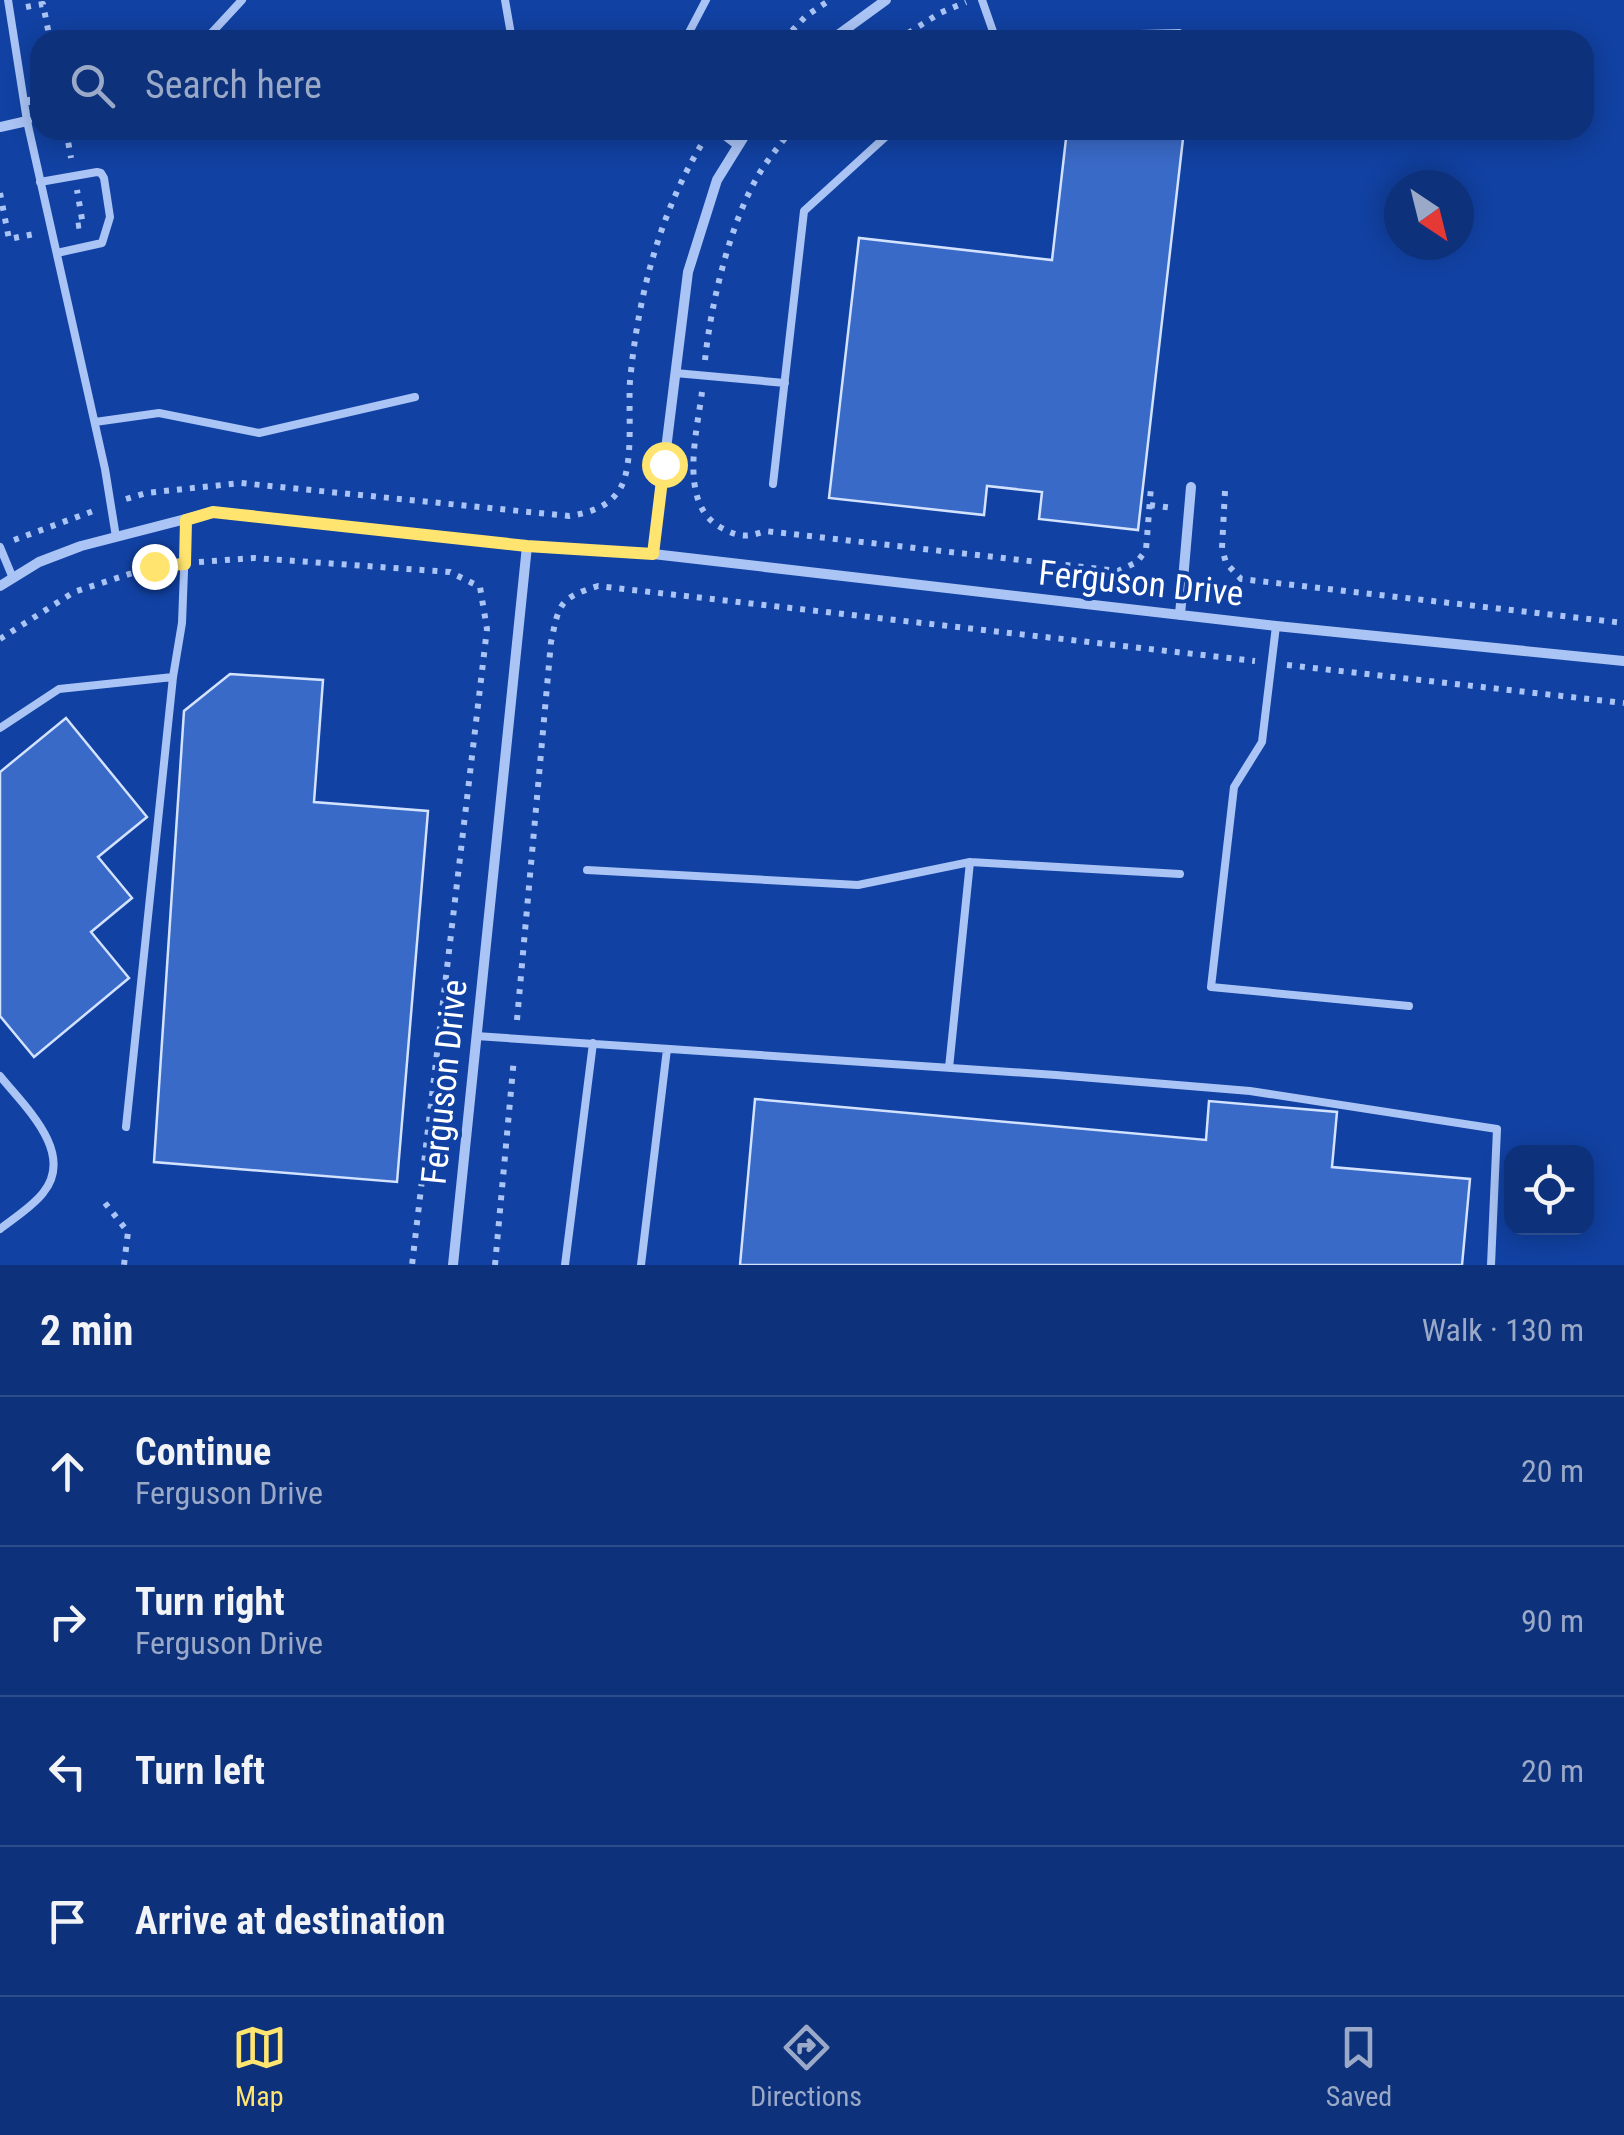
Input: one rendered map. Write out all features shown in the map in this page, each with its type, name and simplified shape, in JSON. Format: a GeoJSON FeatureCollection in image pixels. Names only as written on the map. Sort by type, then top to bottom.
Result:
{"type":"FeatureCollection","features":[{"type":"Feature","properties":{"kind":"street"},"geometry":{"type":"LineString","coordinates":[[845,30],[886,0]]}},
{"type":"Feature","properties":{"kind":"street"},"geometry":{"type":"LineString","coordinates":[[0,127],[27,121]]}},
{"type":"Feature","properties":{"kind":"street"},"geometry":{"type":"LineString","coordinates":[[653,554],[688,272],[717,180],[742,140]]}},
{"type":"Feature","properties":{"kind":"street"},"geometry":{"type":"LineString","coordinates":[[1180,615],[1191,487]]}},
{"type":"Feature","properties":{"kind":"street","name":"Ferguson Drive"},"geometry":{"type":"LineString","coordinates":[[0,586],[53,556],[213,512],[527,546],[653,554],[1276,626],[1624,661]]}},
{"type":"Feature","properties":{"kind":"street","name":"Ferguson Drive"},"geometry":{"type":"LineString","coordinates":[[452,1265],[527,546]]}},
{"type":"Feature","properties":{"kind":"lane"},"geometry":{"type":"LineString","coordinates":[[8,0],[30,135]]}},
{"type":"Feature","properties":{"kind":"lane"},"geometry":{"type":"LineString","coordinates":[[214,30],[242,0]]}},
{"type":"Feature","properties":{"kind":"lane"},"geometry":{"type":"LineString","coordinates":[[505,0],[510,30]]}},
{"type":"Feature","properties":{"kind":"lane"},"geometry":{"type":"LineString","coordinates":[[690,30],[706,0]]}},
{"type":"Feature","properties":{"kind":"lane"},"geometry":{"type":"LineString","coordinates":[[982,0],[992,30]]}},
{"type":"Feature","properties":{"kind":"lane"},"geometry":{"type":"LineString","coordinates":[[24,102],[30,100]]}},
{"type":"Feature","properties":{"kind":"lane"},"geometry":{"type":"LineString","coordinates":[[31,140],[106,469],[116,538]]}},
{"type":"Feature","properties":{"kind":"lane"},"geometry":{"type":"LineString","coordinates":[[729,140],[738,146]]}},
{"type":"Feature","properties":{"kind":"lane"},"geometry":{"type":"LineString","coordinates":[[773,484],[804,211],[882,140]]}},
{"type":"Feature","properties":{"kind":"lane"},"geometry":{"type":"LineString","coordinates":[[40,182],[97,172],[104,178],[110,217],[102,242],[57,253]]}},
{"type":"Feature","properties":{"kind":"lane"},"geometry":{"type":"LineString","coordinates":[[674,373],[785,383]]}},
{"type":"Feature","properties":{"kind":"lane"},"geometry":{"type":"LineString","coordinates":[[95,422],[159,413],[259,433],[415,397]]}},
{"type":"Feature","properties":{"kind":"lane"},"geometry":{"type":"LineString","coordinates":[[126,1127],[182,623],[186,520]]}},
{"type":"Feature","properties":{"kind":"lane"},"geometry":{"type":"LineString","coordinates":[[0,548],[12,576]]}},
{"type":"Feature","properties":{"kind":"lane"},"geometry":{"type":"LineString","coordinates":[[1276,626],[1262,742],[1234,787],[1212,986],[1409,1006]]}},
{"type":"Feature","properties":{"kind":"lane"},"geometry":{"type":"LineString","coordinates":[[0,728],[59,688],[173,677]]}},
{"type":"Feature","properties":{"kind":"lane"},"geometry":{"type":"LineString","coordinates":[[949,1068],[970,862]]}},
{"type":"Feature","properties":{"kind":"lane"},"geometry":{"type":"LineString","coordinates":[[587,870],[858,886],[970,862],[1180,874]]}},
{"type":"Feature","properties":{"kind":"lane"},"geometry":{"type":"LineString","coordinates":[[476,1036],[1250,1091],[1498,1128],[1490,1265]]}},
{"type":"Feature","properties":{"kind":"lane"},"geometry":{"type":"LineString","coordinates":[[565,1265],[592,1043]]}},
{"type":"Feature","properties":{"kind":"lane"},"geometry":{"type":"LineString","coordinates":[[641,1265],[667,1049]]}},
{"type":"Feature","properties":{"kind":"lane"},"geometry":{"type":"LineString","coordinates":[[0,1076],[45,1133],[54,1154],[53,1172],[44,1192],[0,1229]]}},
{"type":"Feature","properties":{"kind":"path"},"geometry":{"type":"LineString","coordinates":[[793,30],[830,0]]}},
{"type":"Feature","properties":{"kind":"path"},"geometry":{"type":"LineString","coordinates":[[913,30],[972,0]]}},
{"type":"Feature","properties":{"kind":"path"},"geometry":{"type":"LineString","coordinates":[[0,548],[20,536],[146,493],[241,484],[569,516],[592,512],[606,504],[621,487],[628,460],[630,383],[640,306],[661,227],[692,161],[707,140]]}},
{"type":"Feature","properties":{"kind":"path"},"geometry":{"type":"LineString","coordinates":[[783,140],[758,175],[732,232],[708,338],[694,466],[696,499],[710,521],[748,538],[765,531],[1118,571],[1136,562],[1146,550],[1151,486]]}},
{"type":"Feature","properties":{"kind":"path"},"geometry":{"type":"LineString","coordinates":[[1225,491],[1222,548],[1226,564],[1242,578],[1624,624]]}},
{"type":"Feature","properties":{"kind":"path"},"geometry":{"type":"LineString","coordinates":[[0,639],[74,592],[154,566],[254,558],[450,572],[480,587],[487,630],[412,1265]]}},
{"type":"Feature","properties":{"kind":"path"},"geometry":{"type":"LineString","coordinates":[[495,1265],[552,642],[558,608],[576,593],[598,586],[1624,703]]}},
{"type":"Feature","properties":{"kind":"path"},"geometry":{"type":"LineString","coordinates":[[104,1203],[128,1232],[124,1265]]}},
{"type":"Feature","properties":{"kind":"building"},"geometry":{"type":"Polygon","coordinates":[[[1066,140],[1183,140],[1138,530],[1039,519],[1042,492],[987,486],[984,515],[829,498],[859,238],[1052,260],[1066,140]]]}},
{"type":"Feature","properties":{"kind":"building"},"geometry":{"type":"Polygon","coordinates":[[[230,674],[323,680],[314,802],[428,811],[397,1182],[154,1162],[184,711],[230,674]]]}},
{"type":"Feature","properties":{"kind":"building"},"geometry":{"type":"Polygon","coordinates":[[[66,718],[147,817],[98,857],[132,898],[91,932],[129,978],[34,1057],[0,1016],[0,772],[66,718]]]}},
{"type":"Feature","properties":{"kind":"building"},"geometry":{"type":"Polygon","coordinates":[[[755,1099],[1206,1140],[1209,1101],[1337,1112],[1332,1167],[1470,1179],[1462,1265],[740,1265],[755,1099]]]}},
{"type":"Feature","properties":{"kind":"route"},"geometry":{"type":"LineString","coordinates":[[154,566],[185,564],[186,520],[213,512],[527,546],[653,554],[664,464]]}}]}
